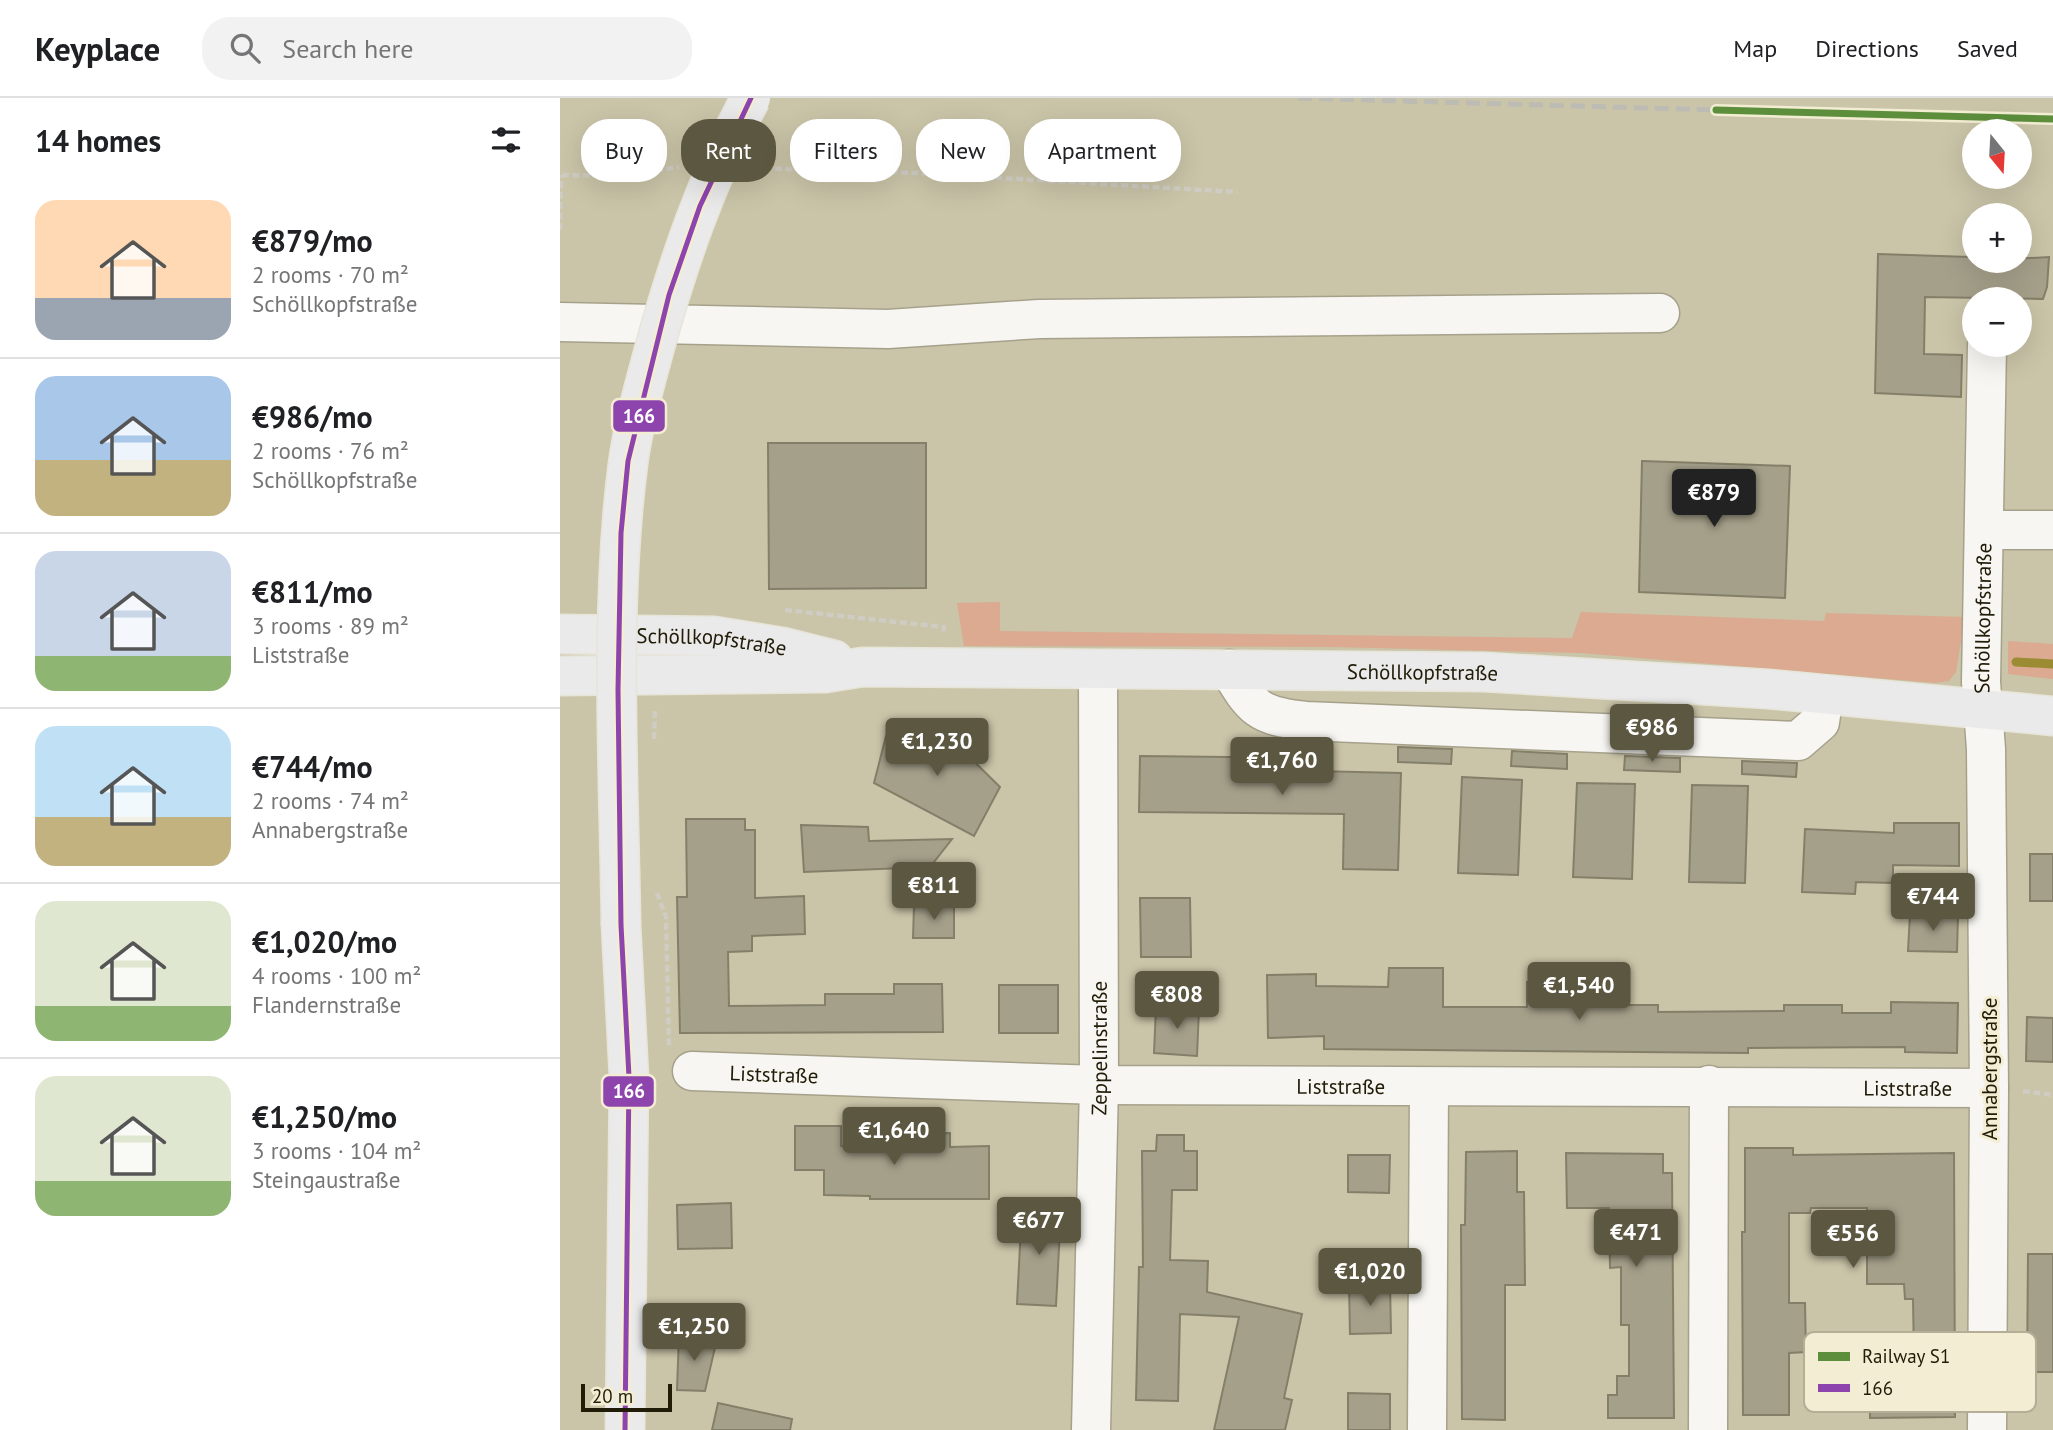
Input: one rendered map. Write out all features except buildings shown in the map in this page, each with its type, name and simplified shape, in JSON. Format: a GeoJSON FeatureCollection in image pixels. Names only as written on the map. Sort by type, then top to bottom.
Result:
{"type":"FeatureCollection","features":[{"type":"Feature","properties":{"kind":"main road"},"geometry":{"type":"LineString","coordinates":[[625,1430],[629,1077],[621,925],[618,690],[621,533],[628,461],[669,295],[700,206],[751,98]]}},
{"type":"Feature","properties":{"kind":"main road","name":"Schöllkopfstraße"},"geometry":{"type":"LineString","coordinates":[[560,634],[714,636],[782,647],[863,667]]}},
{"type":"Feature","properties":{"kind":"main road","name":"Schöllkopfstraße"},"geometry":{"type":"LineString","coordinates":[[560,676],[825,673],[863,667],[1484,672],[1824,694],[2053,716]]}},
{"type":"Feature","properties":{"kind":"street"},"geometry":{"type":"LineString","coordinates":[[560,322],[888,329],[1039,319],[1660,313]]}},
{"type":"Feature","properties":{"kind":"street","name":"Schöllkopfstraße"},"geometry":{"type":"LineString","coordinates":[[1982,708],[1987,357]]}},
{"type":"Feature","properties":{"kind":"street"},"geometry":{"type":"LineString","coordinates":[[1986,530],[2053,530]]}},
{"type":"Feature","properties":{"kind":"street","name":"Zeppelinstraße"},"geometry":{"type":"LineString","coordinates":[[1091,1430],[1099,1084],[1098,669]]}},
{"type":"Feature","properties":{"kind":"street"},"geometry":{"type":"LineString","coordinates":[[1229,669],[1250,704],[1268,714],[1284,719],[1334,722],[1798,741],[1820,722],[1824,694]]}},
{"type":"Feature","properties":{"kind":"street","name":"Annabergstraße"},"geometry":{"type":"LineString","coordinates":[[1982,708],[1986,749],[1988,1332]]}},
{"type":"Feature","properties":{"kind":"street","name":"Liststraße"},"geometry":{"type":"LineString","coordinates":[[692,1071],[1099,1084],[1989,1088]]}},
{"type":"Feature","properties":{"kind":"street"},"geometry":{"type":"LineString","coordinates":[[1708,1430],[1709,1085]]}},
{"type":"Feature","properties":{"kind":"street"},"geometry":{"type":"LineString","coordinates":[[1427,1430],[1429,1087]]}},
{"type":"Feature","properties":{"kind":"street","name":"Annabergstraße"},"geometry":{"type":"LineString","coordinates":[[1987,1412],[1987,1430]]}},
{"type":"Feature","properties":{"kind":"path"},"geometry":{"type":"LineString","coordinates":[[560,230],[561,176],[623,176],[681,168]]}},
{"type":"Feature","properties":{"kind":"path"},"geometry":{"type":"LineString","coordinates":[[776,169],[918,173],[1237,192]]}},
{"type":"Feature","properties":{"kind":"path"},"geometry":{"type":"LineString","coordinates":[[654,742],[655,701]]}},
{"type":"Feature","properties":{"kind":"path"},"geometry":{"type":"LineString","coordinates":[[656,891],[667,917],[669,1038]]}},
{"type":"Feature","properties":{"kind":"shaded area"},"geometry":{"type":"Polygon","coordinates":[[[1000,602],[1000,631],[1572,638],[1581,612],[1824,621],[1826,613],[1965,617],[1956,672],[1949,681],[1936,683],[1581,653],[1332,647],[964,646],[957,603],[1000,602]]]}},
{"type":"Feature","properties":{"kind":"shaded area"},"geometry":{"type":"Polygon","coordinates":[[[2008,641],[2053,644],[2053,679],[2008,674],[2008,641]]]}},
{"type":"Feature","properties":{"kind":"waterway"},"geometry":{"type":"LineString","coordinates":[[2016,662],[2053,664]]}},
{"type":"Feature","properties":{"kind":"railway"},"geometry":{"type":"LineString","coordinates":[[1298,98],[1716,110]]}},
{"type":"Feature","properties":{"kind":"rail line","name":"S1"},"geometry":{"type":"LineString","coordinates":[[1716,110],[2053,119]]}},
{"type":"Feature","properties":{"kind":"transit line","name":"166"},"geometry":{"type":"LineString","coordinates":[[625,1430],[629,1077],[621,925],[618,690],[621,533],[628,461],[669,295],[700,206],[751,98]]}}]}
